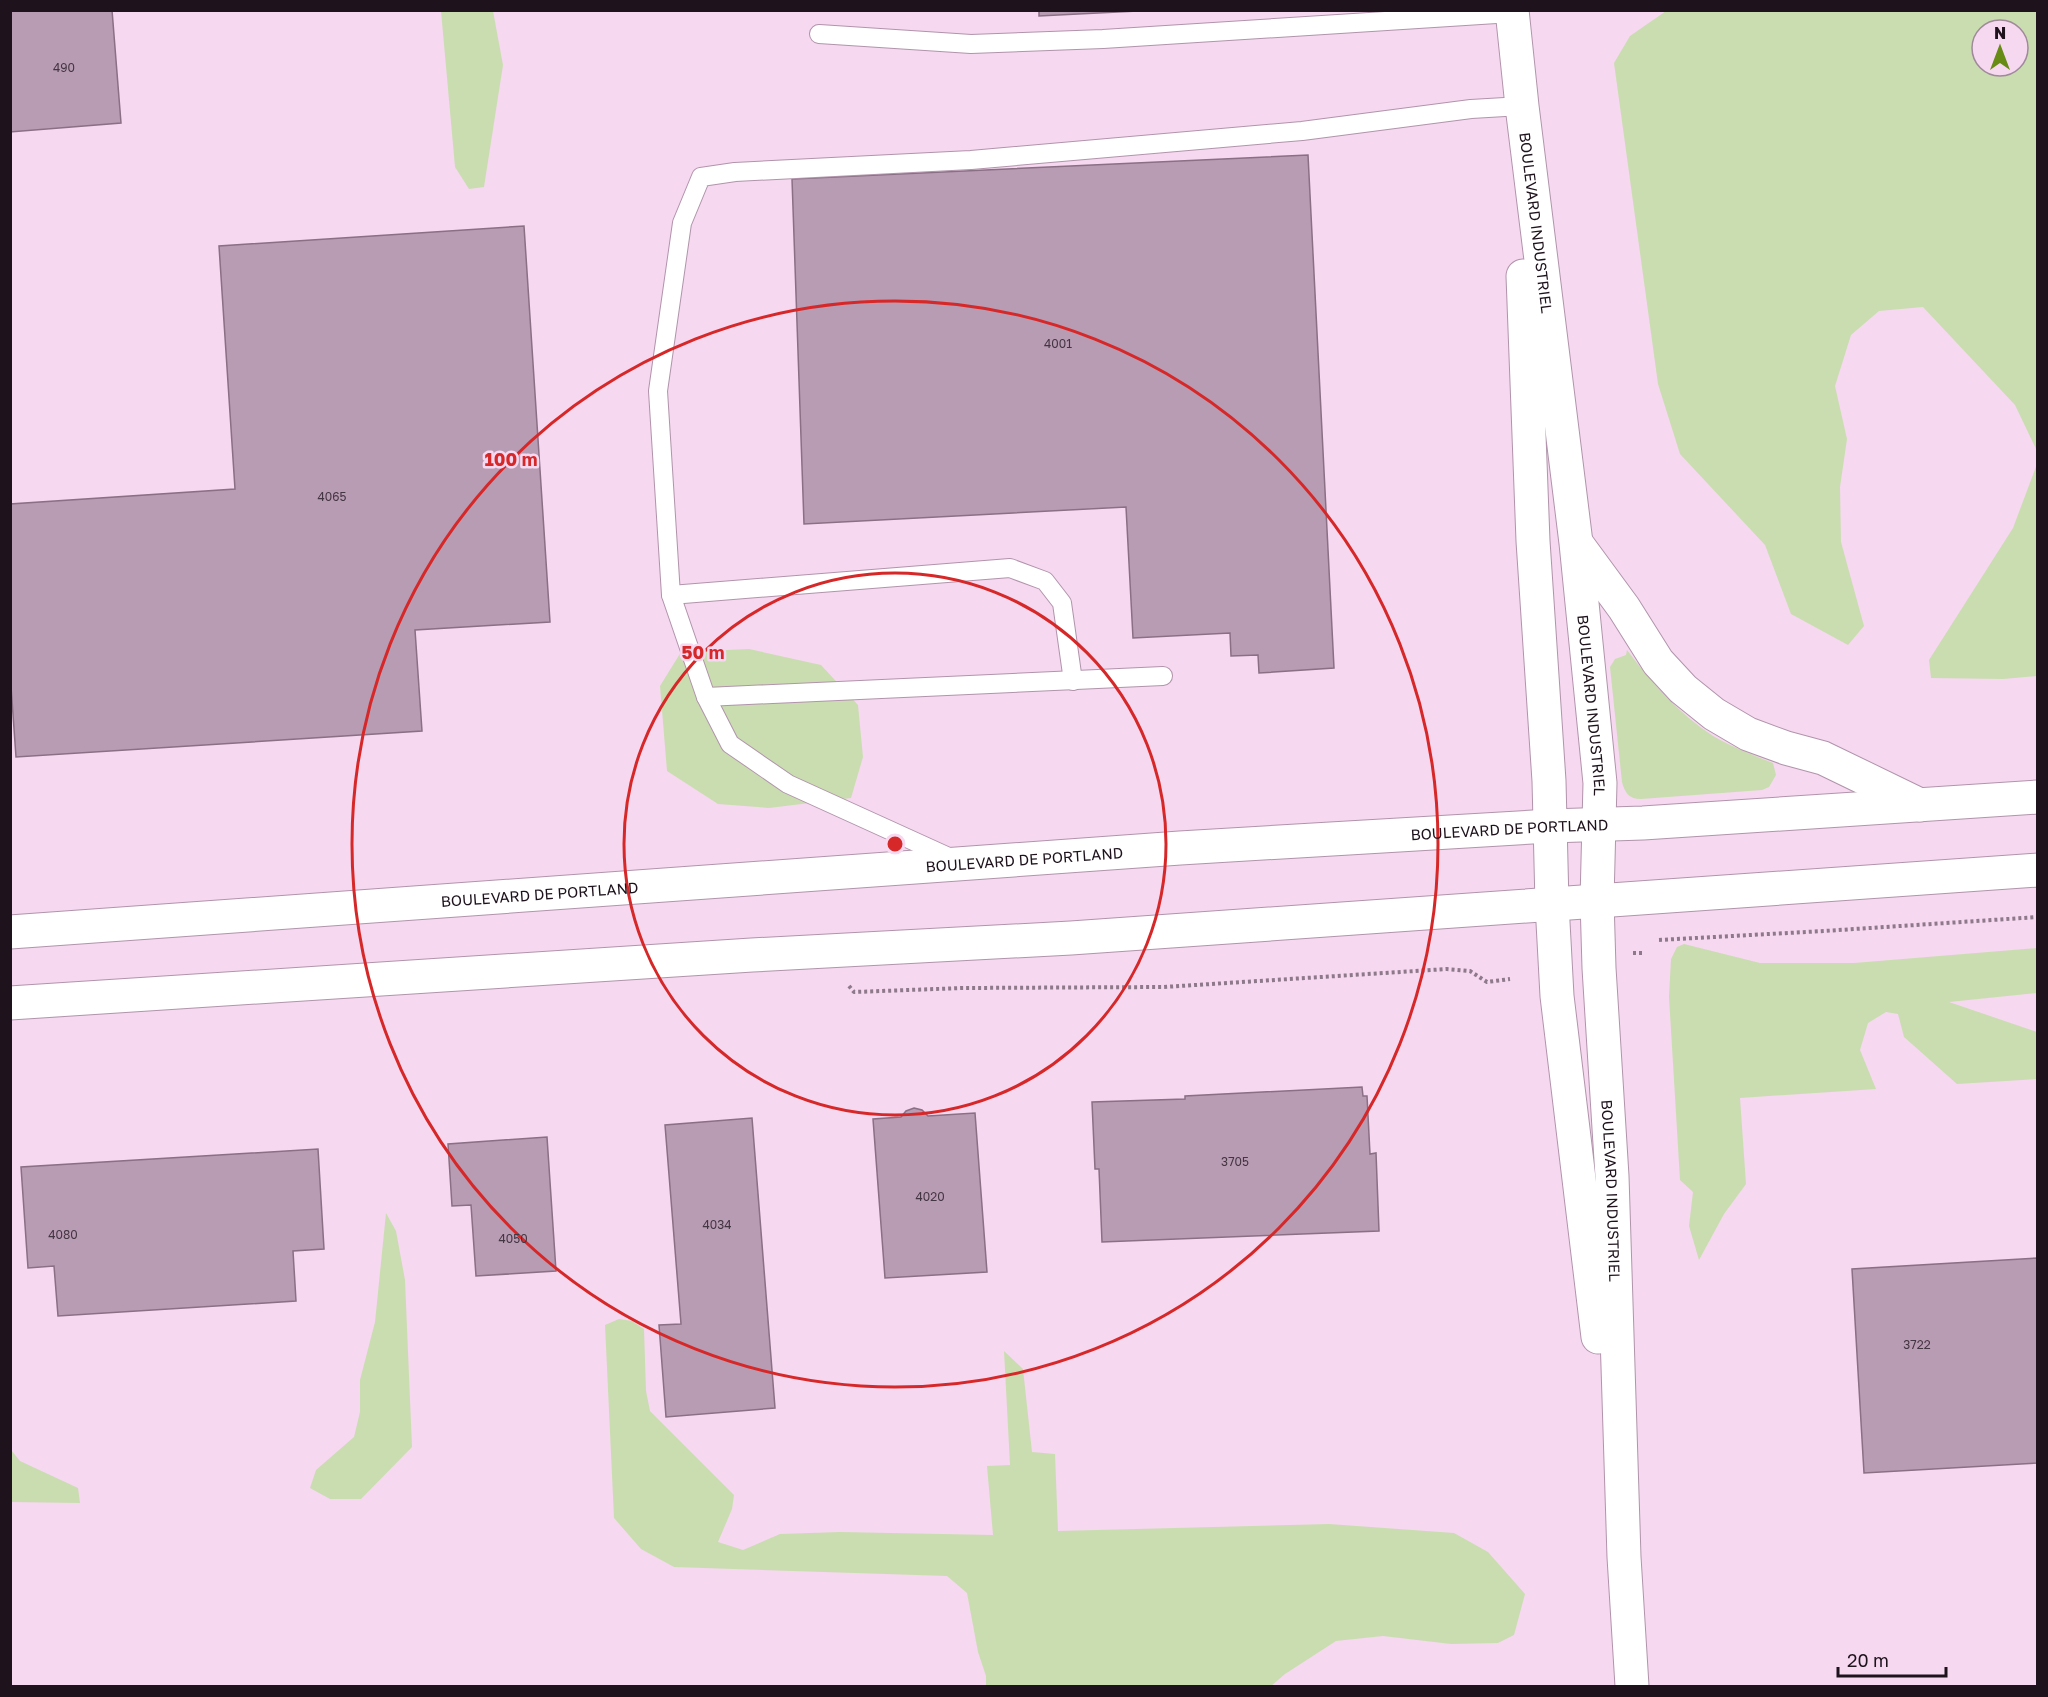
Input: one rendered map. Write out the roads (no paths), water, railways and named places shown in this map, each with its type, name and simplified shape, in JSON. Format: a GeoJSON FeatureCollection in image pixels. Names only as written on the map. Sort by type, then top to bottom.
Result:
{"type":"FeatureCollection","features":[{"type":"Feature","properties":{"kind":"main road","name":"BOULEVARD INDUSTRIEL"},"geometry":{"type":"LineString","coordinates":[[1513,20],[1519,106],[1533,541],[1549,781],[1557,996],[1624,1557]]}},
{"type":"Feature","properties":{"kind":"main road","name":"BOULEVARD INDUSTRIEL"},"geometry":{"type":"LineString","coordinates":[[1519,106],[1576,543],[1600,783],[1597,900],[1599,968],[1612,1176],[1624,1557],[1632,1686]]}},
{"type":"Feature","properties":{"kind":"main road"},"geometry":{"type":"LineString","coordinates":[[1576,543],[1624,608],[1658,662],[1683,689],[1714,714],[1748,734],[1823,758],[1922,805]]}},
{"type":"Feature","properties":{"kind":"main road","name":"BOULEVARD DE PORTLAND"},"geometry":{"type":"LineString","coordinates":[[10,932],[1180,848],[1599,825],[2037,797]]}},
{"type":"Feature","properties":{"kind":"main road"},"geometry":{"type":"LineString","coordinates":[[10,1003],[752,955],[1071,938],[2037,870]]}},
{"type":"Feature","properties":{"kind":"lane"},"geometry":{"type":"LineString","coordinates":[[819,34],[971,44],[1513,20]]}},
{"type":"Feature","properties":{"kind":"lane"},"geometry":{"type":"LineString","coordinates":[[963,864],[788,784],[730,744],[706,697],[671,596],[658,391],[682,223],[701,177],[735,172],[971,160],[1302,131],[1471,109],[1519,106]]}},
{"type":"Feature","properties":{"kind":"lane"},"geometry":{"type":"LineString","coordinates":[[671,596],[1010,568],[1045,581],[1062,603],[1073,681]]}},
{"type":"Feature","properties":{"kind":"lane"},"geometry":{"type":"LineString","coordinates":[[706,697],[1163,676]]}}]}
